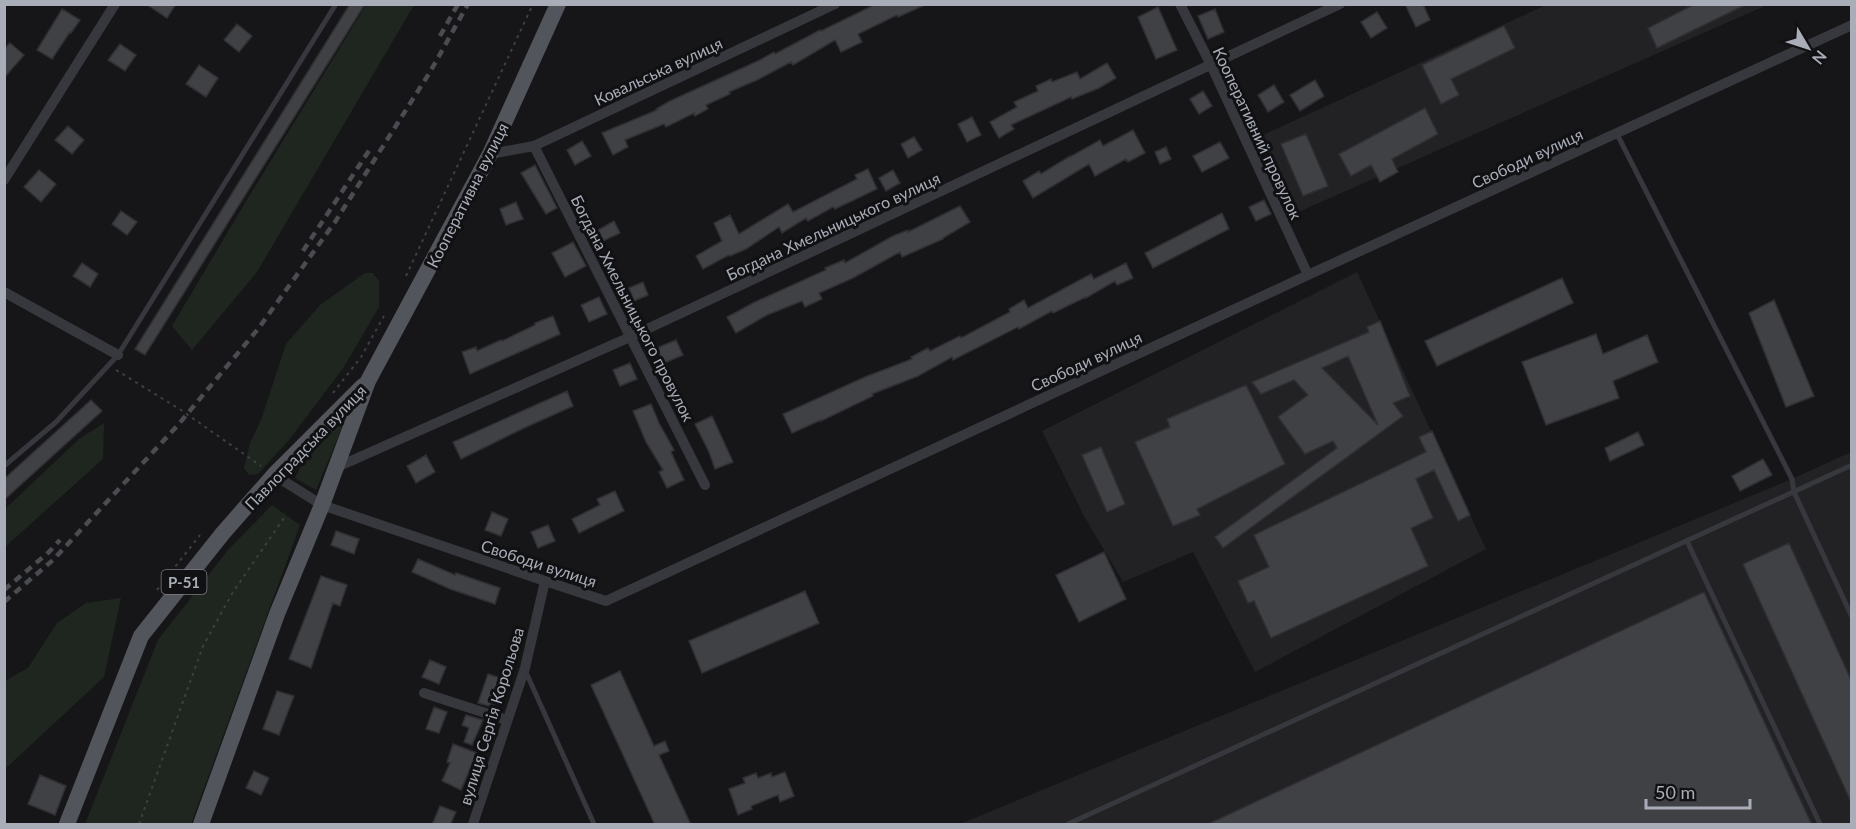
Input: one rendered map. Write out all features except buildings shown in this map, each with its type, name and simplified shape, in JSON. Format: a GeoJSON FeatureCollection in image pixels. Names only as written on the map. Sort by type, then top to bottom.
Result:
{"type":"FeatureCollection","features":[{"type":"Feature","properties":{"kind":"main road","name":"Кооперативна вулиця"},"geometry":{"type":"LineString","coordinates":[[368,381],[490,154],[558,4]]}},
{"type":"Feature","properties":{"kind":"main road","name":"Павлоградська вулиця"},"geometry":{"type":"LineString","coordinates":[[201,825],[277,614],[322,505],[368,381]]}},
{"type":"Feature","properties":{"kind":"main road","name":"Павлоградська вулиця"},"geometry":{"type":"LineString","coordinates":[[67,825],[141,636],[223,533],[274,475],[368,381]]}},
{"type":"Feature","properties":{"kind":"street"},"geometry":{"type":"LineString","coordinates":[[4,180],[115,4]]}},
{"type":"Feature","properties":{"kind":"street","name":"Ковальська вулиця"},"geometry":{"type":"LineString","coordinates":[[490,154],[534,146],[835,4]]}},
{"type":"Feature","properties":{"kind":"street","name":"Кооперативний провулок"},"geometry":{"type":"LineString","coordinates":[[1180,4],[1211,65],[1308,275]]}},
{"type":"Feature","properties":{"kind":"street","name":"Богдана Хмельницького вулиця"},"geometry":{"type":"LineString","coordinates":[[335,468],[630,337],[1340,4]]}},
{"type":"Feature","properties":{"kind":"street","name":"Свободи вулиця"},"geometry":{"type":"LineString","coordinates":[[274,475],[322,505],[606,601],[1851,26]]}},
{"type":"Feature","properties":{"kind":"street","name":"Богдана Хмельницького провулок"},"geometry":{"type":"LineString","coordinates":[[534,146],[705,485]]}},
{"type":"Feature","properties":{"kind":"street"},"geometry":{"type":"LineString","coordinates":[[4,292],[118,354]]}},
{"type":"Feature","properties":{"kind":"street","name":"вулиця Сергія Корольова"},"geometry":{"type":"LineString","coordinates":[[473,825],[525,668],[545,581]]}},
{"type":"Feature","properties":{"kind":"street"},"geometry":{"type":"LineString","coordinates":[[424,693],[507,720]]}},
{"type":"Feature","properties":{"kind":"lane"},"geometry":{"type":"LineString","coordinates":[[4,466],[56,422],[118,354],[336,4]]}},
{"type":"Feature","properties":{"kind":"lane"},"geometry":{"type":"LineString","coordinates":[[1616,134],[1792,479],[1794,492],[1851,617]]}},
{"type":"Feature","properties":{"kind":"lane"},"geometry":{"type":"LineString","coordinates":[[1068,825],[1851,465]]}},
{"type":"Feature","properties":{"kind":"lane"},"geometry":{"type":"LineString","coordinates":[[1687,541],[1820,825]]}},
{"type":"Feature","properties":{"kind":"lane"},"geometry":{"type":"LineString","coordinates":[[525,668],[594,825]]}},
{"type":"Feature","properties":{"kind":"path"},"geometry":{"type":"LineString","coordinates":[[405,278],[533,4]]}},
{"type":"Feature","properties":{"kind":"path"},"geometry":{"type":"LineString","coordinates":[[327,400],[361,357],[389,308]]}},
{"type":"Feature","properties":{"kind":"path"},"geometry":{"type":"LineString","coordinates":[[108,365],[181,410],[274,475]]}},
{"type":"Feature","properties":{"kind":"path"},"geometry":{"type":"LineString","coordinates":[[139,825],[203,646],[233,592],[285,515]]}},
{"type":"Feature","properties":{"kind":"path"},"geometry":{"type":"LineString","coordinates":[[155,593],[203,533]]}},
{"type":"Feature","properties":{"kind":"shaded area"},"geometry":{"type":"Polygon","coordinates":[[[366,5],[414,5],[257,272],[192,350],[172,326],[366,5]]]}},
{"type":"Feature","properties":{"kind":"shaded area"},"geometry":{"type":"Polygon","coordinates":[[[1546,5],[1767,5],[1296,213],[1261,136],[1546,5]]]}},
{"type":"Feature","properties":{"kind":"shaded area"},"geometry":{"type":"Polygon","coordinates":[[[1357,272],[1486,549],[1255,672],[1193,552],[1123,582],[1084,516],[1042,431],[1357,272]]]}},
{"type":"Feature","properties":{"kind":"shaded area"},"geometry":{"type":"Polygon","coordinates":[[[365,273],[373,273],[379,281],[379,307],[344,367],[289,440],[258,474],[249,475],[244,468],[250,443],[261,420],[286,344],[320,305],[365,273]]]}},
{"type":"Feature","properties":{"kind":"shaded area"},"geometry":{"type":"Polygon","coordinates":[[[339,419],[344,423],[316,490],[295,478],[300,468],[339,419]]]}},
{"type":"Feature","properties":{"kind":"shaded area"},"geometry":{"type":"Polygon","coordinates":[[[104,423],[103,459],[5,547],[5,509],[79,439],[104,423]]]}},
{"type":"Feature","properties":{"kind":"shaded area"},"geometry":{"type":"Polygon","coordinates":[[[1851,452],[1851,824],[960,824],[1792,479],[1851,452]]]}},
{"type":"Feature","properties":{"kind":"shaded area"},"geometry":{"type":"Polygon","coordinates":[[[272,505],[300,525],[191,824],[85,824],[158,640],[228,550],[272,505]]]}},
{"type":"Feature","properties":{"kind":"shaded area"},"geometry":{"type":"Polygon","coordinates":[[[121,598],[104,677],[5,769],[5,681],[28,668],[57,623],[86,603],[121,598]]]}},
{"type":"Feature","properties":{"kind":"railway"},"geometry":{"type":"LineString","coordinates":[[440,36],[458,4]]}},
{"type":"Feature","properties":{"kind":"railway"},"geometry":{"type":"LineString","coordinates":[[4,602],[53,560],[178,425],[258,329],[335,222],[430,72],[468,4]]}},
{"type":"Feature","properties":{"kind":"railway"},"geometry":{"type":"LineString","coordinates":[[303,251],[372,146]]}},
{"type":"Feature","properties":{"kind":"railway"},"geometry":{"type":"LineString","coordinates":[[4,590],[60,540]]}}]}
